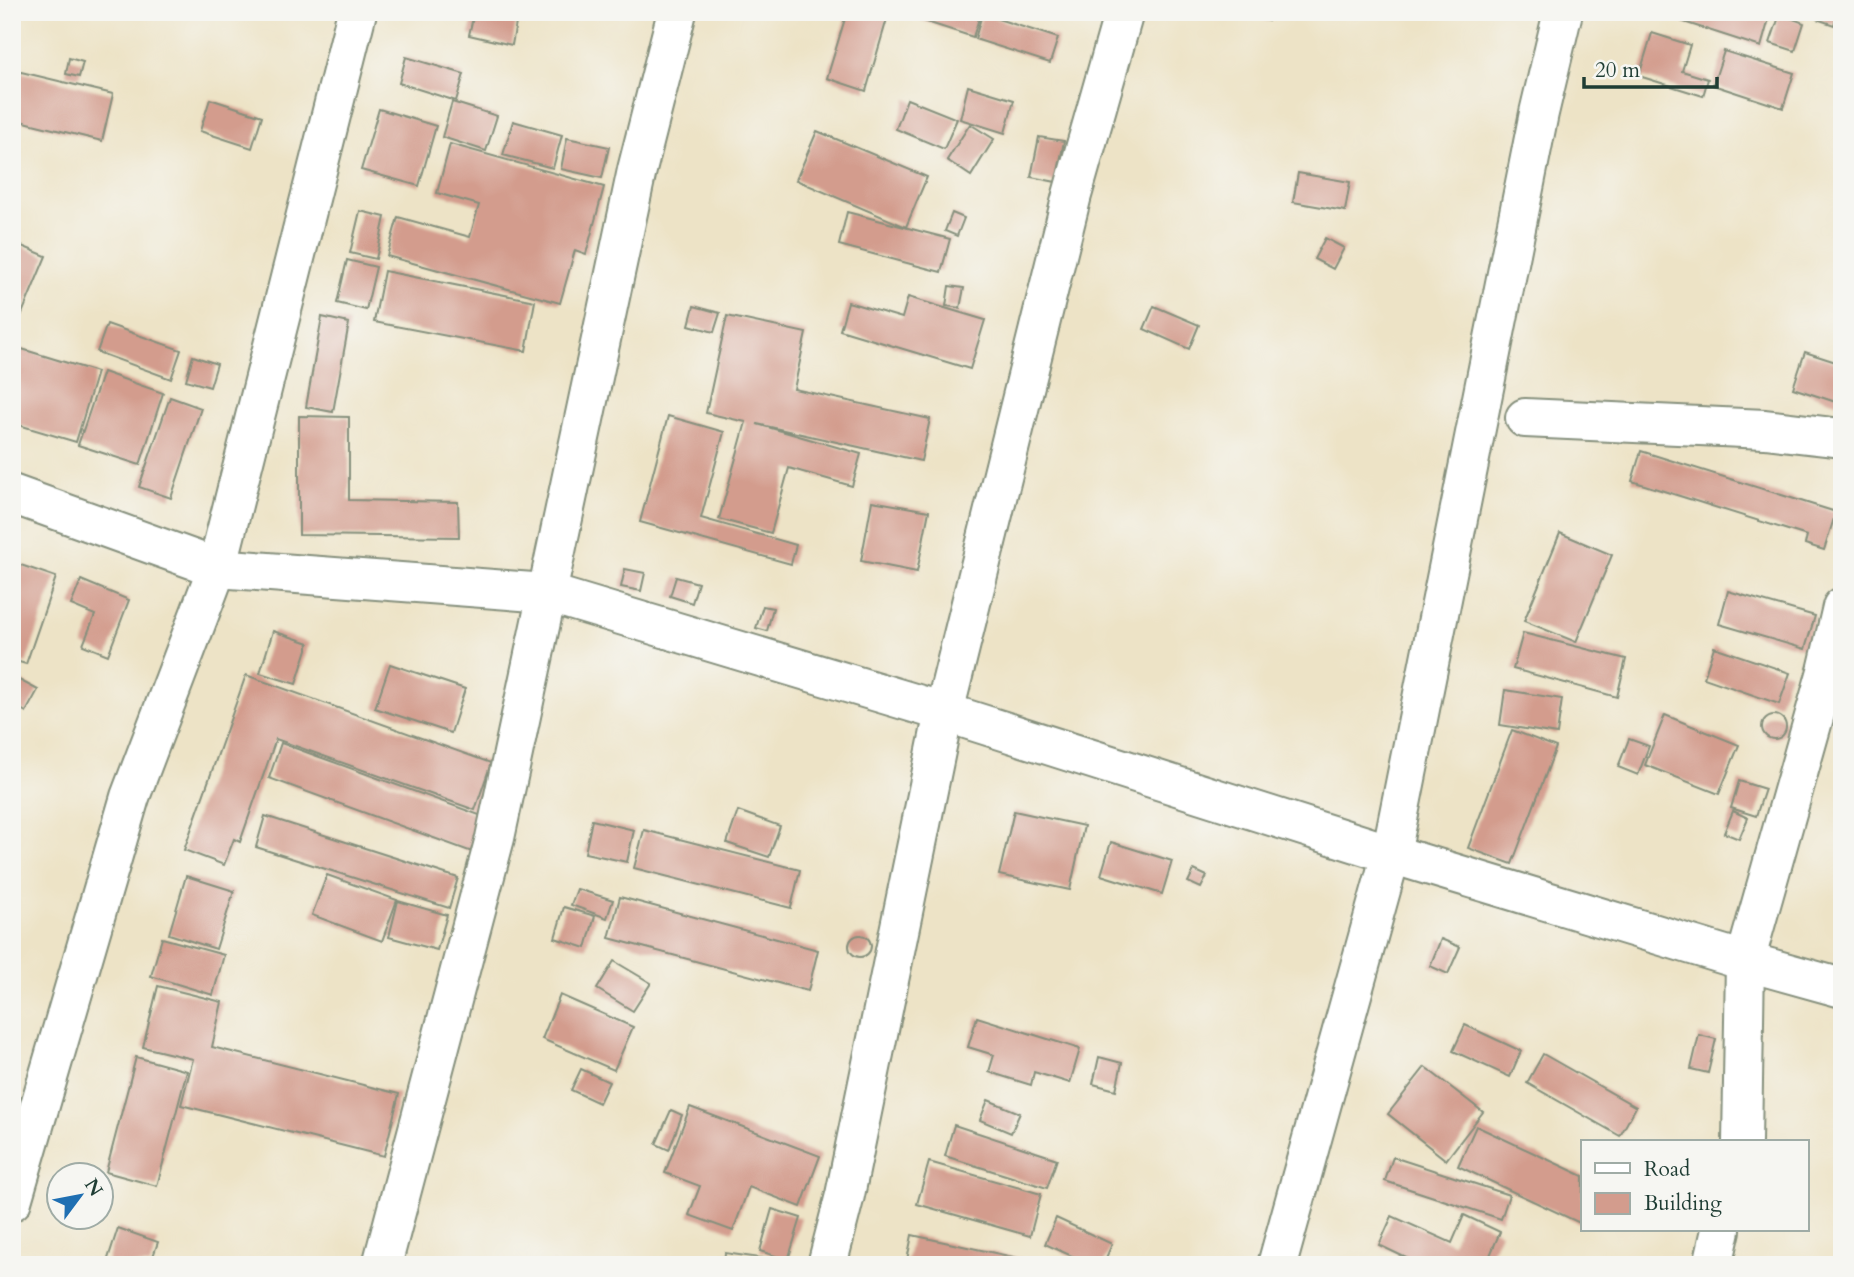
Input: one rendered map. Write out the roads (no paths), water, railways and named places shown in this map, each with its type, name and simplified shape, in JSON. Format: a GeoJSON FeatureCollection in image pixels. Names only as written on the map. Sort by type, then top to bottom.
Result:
{"type":"FeatureCollection","features":[{"type":"Feature","properties":{"kind":"street"},"geometry":{"type":"LineString","coordinates":[[12,1201],[130,797],[217,568],[357,12]]}},
{"type":"Feature","properties":{"kind":"street"},"geometry":{"type":"LineString","coordinates":[[382,1265],[495,838],[637,170],[677,12]]}},
{"type":"Feature","properties":{"kind":"street"},"geometry":{"type":"LineString","coordinates":[[827,1265],[845,1195],[944,712],[1072,195],[1124,12]]}},
{"type":"Feature","properties":{"kind":"street"},"geometry":{"type":"LineString","coordinates":[[1277,1265],[1391,854],[1539,113],[1563,12]]}},
{"type":"Feature","properties":{"kind":"street"},"geometry":{"type":"LineString","coordinates":[[1525,418],[1765,429],[1842,438]]}},
{"type":"Feature","properties":{"kind":"street"},"geometry":{"type":"LineString","coordinates":[[12,494],[217,568],[547,593],[944,712],[1391,854],[1842,988]]}},
{"type":"Feature","properties":{"kind":"street"},"geometry":{"type":"LineString","coordinates":[[1742,1140],[1745,961],[1827,671],[1842,607]]}},
{"type":"Feature","properties":{"kind":"street"},"geometry":{"type":"LineString","coordinates":[[1713,1265],[1721,1232]]}}]}
